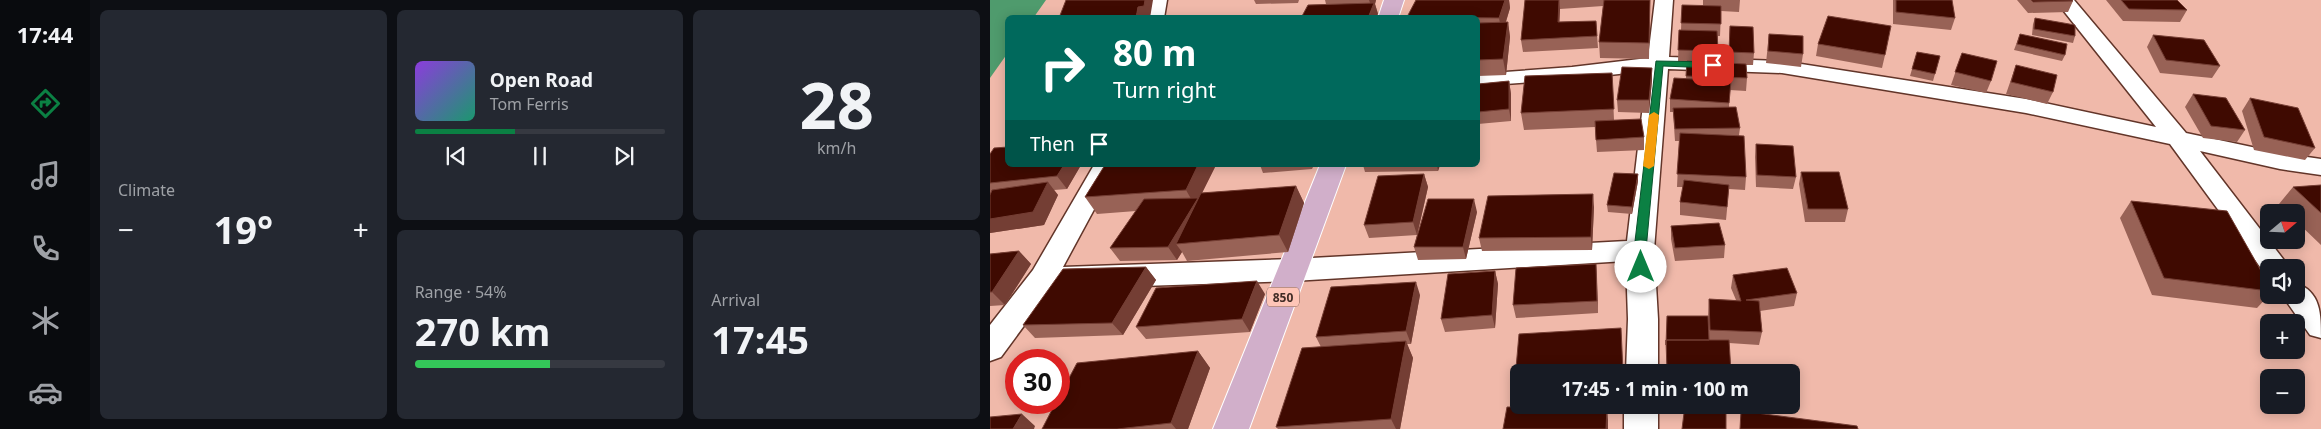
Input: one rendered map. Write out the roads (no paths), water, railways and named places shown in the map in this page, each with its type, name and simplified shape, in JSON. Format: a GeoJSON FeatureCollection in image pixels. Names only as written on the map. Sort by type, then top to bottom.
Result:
{"type":"FeatureCollection","features":[{"type":"Feature","properties":{"kind":"main road"},"geometry":{"type":"LineString","coordinates":[[1389,15],[1394,0]]}},
{"type":"Feature","properties":{"kind":"main road","name":"850"},"geometry":{"type":"LineString","coordinates":[[1231,429],[1331,167]]}},
{"type":"Feature","properties":{"kind":"street"},"geometry":{"type":"LineString","coordinates":[[1155,15],[1158,0]]}},
{"type":"Feature","properties":{"kind":"street"},"geometry":{"type":"LineString","coordinates":[[1642,364],[1643,319],[1640,250],[1664,0]]}},
{"type":"Feature","properties":{"kind":"street"},"geometry":{"type":"LineString","coordinates":[[2064,0],[2178,139],[2269,259]]}},
{"type":"Feature","properties":{"kind":"street"},"geometry":{"type":"LineString","coordinates":[[1480,80],[1572,73],[1659,63],[1782,67],[2026,106],[2280,161],[2321,167]]}},
{"type":"Feature","properties":{"kind":"street"},"geometry":{"type":"LineString","coordinates":[[990,348],[1043,278],[1105,167]]}},
{"type":"Feature","properties":{"kind":"street"},"geometry":{"type":"LineString","coordinates":[[1043,278],[1293,270],[1640,250]]}},
{"type":"Feature","properties":{"kind":"street"},"geometry":{"type":"LineString","coordinates":[[2304,304],[2321,326]]}},
{"type":"Feature","properties":{"kind":"street"},"geometry":{"type":"LineString","coordinates":[[1641,414],[1641,429]]}}]}
